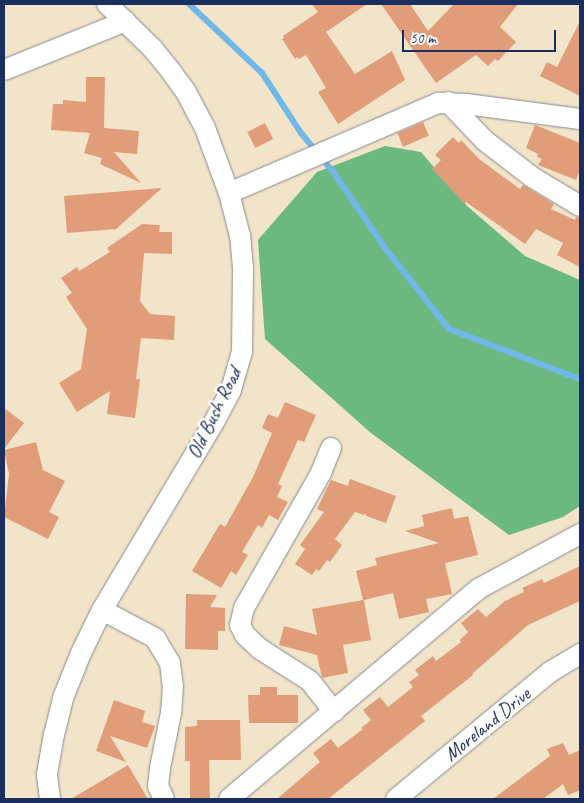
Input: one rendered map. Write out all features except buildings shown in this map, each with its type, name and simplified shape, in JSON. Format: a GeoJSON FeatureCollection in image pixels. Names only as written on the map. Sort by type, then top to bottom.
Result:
{"type":"FeatureCollection","features":[{"type":"Feature","properties":{"kind":"street","name":"Old Bush Road"},"geometry":{"type":"LineString","coordinates":[[50,799],[47,774],[63,698],[81,653],[102,610],[213,424],[230,390],[242,352],[243,268],[240,236],[229,193],[205,128],[186,92],[152,48],[126,20],[107,4]]}},
{"type":"Feature","properties":{"kind":"street"},"geometry":{"type":"LineString","coordinates":[[4,70],[126,20]]}},
{"type":"Feature","properties":{"kind":"street"},"geometry":{"type":"LineString","coordinates":[[448,102],[472,130],[506,158],[552,191],[580,206]]}},
{"type":"Feature","properties":{"kind":"street"},"geometry":{"type":"LineString","coordinates":[[229,193],[438,103],[448,102],[580,119]]}},
{"type":"Feature","properties":{"kind":"street"},"geometry":{"type":"LineString","coordinates":[[331,448],[321,472],[244,608],[240,625],[245,635],[260,649],[310,681],[334,712]]}},
{"type":"Feature","properties":{"kind":"street"},"geometry":{"type":"LineString","coordinates":[[229,799],[478,589],[580,534]]}},
{"type":"Feature","properties":{"kind":"street"},"geometry":{"type":"LineString","coordinates":[[102,610],[155,638],[162,646],[170,663],[173,686],[171,713],[158,786],[164,799]]}},
{"type":"Feature","properties":{"kind":"street","name":"Moreland Drive"},"geometry":{"type":"LineString","coordinates":[[396,799],[550,672],[580,654]]}},
{"type":"Feature","properties":{"kind":"green space"},"geometry":{"type":"Polygon","coordinates":[[[385,146],[421,152],[467,206],[525,256],[580,280],[580,506],[563,517],[509,535],[371,433],[265,339],[258,240],[317,172],[385,146]]]}},
{"type":"Feature","properties":{"kind":"waterway"},"geometry":{"type":"LineString","coordinates":[[189,4],[262,73],[301,133],[334,173],[385,248],[449,329],[580,379]]}}]}
